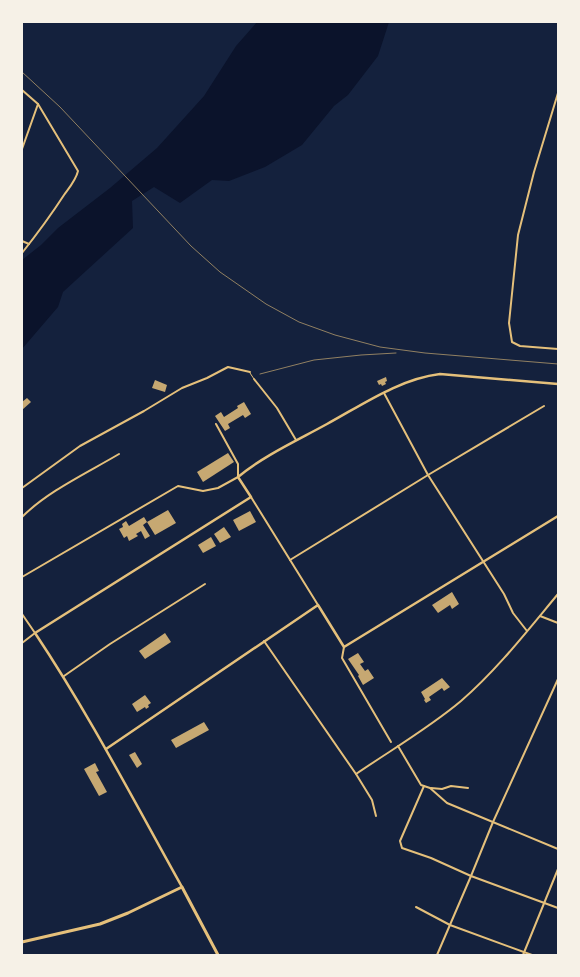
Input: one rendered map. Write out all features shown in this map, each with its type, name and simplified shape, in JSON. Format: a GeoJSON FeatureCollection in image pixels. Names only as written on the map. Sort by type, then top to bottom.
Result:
{"type":"FeatureCollection","features":[{"type":"Feature","properties":{"kind":"main road"},"geometry":{"type":"LineString","coordinates":[[22,942],[100,924],[128,913],[182,887],[218,955]]}},
{"type":"Feature","properties":{"kind":"street"},"geometry":{"type":"LineString","coordinates":[[22,90],[38,104],[78,171],[77,176],[22,253]]}},
{"type":"Feature","properties":{"kind":"street"},"geometry":{"type":"LineString","coordinates":[[558,93],[534,172],[518,235],[509,323],[512,342],[520,346],[558,349]]}},
{"type":"Feature","properties":{"kind":"street"},"geometry":{"type":"LineString","coordinates":[[22,149],[38,104]]}},
{"type":"Feature","properties":{"kind":"street"},"geometry":{"type":"LineString","coordinates":[[22,241],[29,244]]}},
{"type":"Feature","properties":{"kind":"street"},"geometry":{"type":"LineString","coordinates":[[22,488],[80,446],[144,412],[182,388],[207,378],[228,367],[250,372]]}},
{"type":"Feature","properties":{"kind":"street"},"geometry":{"type":"LineString","coordinates":[[22,577],[178,486],[203,491],[218,488],[296,440],[413,379],[440,374],[558,384]]}},
{"type":"Feature","properties":{"kind":"street"},"geometry":{"type":"LineString","coordinates":[[254,379],[277,408],[296,440]]}},
{"type":"Feature","properties":{"kind":"street"},"geometry":{"type":"LineString","coordinates":[[384,393],[428,475],[482,562],[504,594],[513,613],[527,631]]}},
{"type":"Feature","properties":{"kind":"street"},"geometry":{"type":"LineString","coordinates":[[290,560],[544,406]]}},
{"type":"Feature","properties":{"kind":"street"},"geometry":{"type":"LineString","coordinates":[[216,424],[238,464],[238,477],[344,647],[342,658],[391,742]]}},
{"type":"Feature","properties":{"kind":"street"},"geometry":{"type":"LineString","coordinates":[[22,517],[30,508],[118,454]]}},
{"type":"Feature","properties":{"kind":"street"},"geometry":{"type":"LineString","coordinates":[[22,643],[35,632],[251,497]]}},
{"type":"Feature","properties":{"kind":"street"},"geometry":{"type":"LineString","coordinates":[[344,647],[558,516]]}},
{"type":"Feature","properties":{"kind":"street"},"geometry":{"type":"LineString","coordinates":[[64,676],[110,644],[206,584]]}},
{"type":"Feature","properties":{"kind":"street"},"geometry":{"type":"LineString","coordinates":[[356,774],[434,722],[462,700],[503,659],[558,594]]}},
{"type":"Feature","properties":{"kind":"street"},"geometry":{"type":"LineString","coordinates":[[106,748],[318,605]]}},
{"type":"Feature","properties":{"kind":"street"},"geometry":{"type":"LineString","coordinates":[[22,614],[64,676],[106,748],[182,887]]}},
{"type":"Feature","properties":{"kind":"street"},"geometry":{"type":"LineString","coordinates":[[540,616],[558,623]]}},
{"type":"Feature","properties":{"kind":"street"},"geometry":{"type":"LineString","coordinates":[[264,641],[356,774],[372,800],[376,816]]}},
{"type":"Feature","properties":{"kind":"street"},"geometry":{"type":"LineString","coordinates":[[436,955],[493,822],[558,679]]}},
{"type":"Feature","properties":{"kind":"street"},"geometry":{"type":"LineString","coordinates":[[398,746],[421,785],[430,788],[442,789],[451,786],[468,788]]}},
{"type":"Feature","properties":{"kind":"street"},"geometry":{"type":"LineString","coordinates":[[424,786],[400,841],[402,848],[431,858],[471,876],[558,908]]}},
{"type":"Feature","properties":{"kind":"street"},"geometry":{"type":"LineString","coordinates":[[430,788],[447,803],[558,849]]}},
{"type":"Feature","properties":{"kind":"street"},"geometry":{"type":"LineString","coordinates":[[524,954],[558,869]]}},
{"type":"Feature","properties":{"kind":"street"},"geometry":{"type":"LineString","coordinates":[[416,908],[450,925],[524,954],[532,955]]}},
{"type":"Feature","properties":{"kind":"lane"},"geometry":{"type":"LineString","coordinates":[[250,372],[254,379]]}},
{"type":"Feature","properties":{"kind":"water"},"geometry":{"type":"Polygon","coordinates":[[[257,22],[389,22],[378,56],[348,95],[334,106],[302,145],[265,167],[229,181],[212,180],[180,203],[154,187],[132,201],[133,228],[63,292],[58,307],[22,349],[22,260],[41,245],[58,228],[110,188],[157,148],[204,96],[236,46],[257,22]]]}},
{"type":"Feature","properties":{"kind":"building"},"geometry":{"type":"Polygon","coordinates":[[[386,377],[386,384],[382,386],[381,384],[379,385],[377,381],[386,377]]]}},
{"type":"Feature","properties":{"kind":"building"},"geometry":{"type":"Polygon","coordinates":[[[155,380],[167,385],[165,392],[152,388],[155,380]]]}},
{"type":"Feature","properties":{"kind":"building"},"geometry":{"type":"Polygon","coordinates":[[[27,398],[31,402],[22,410],[22,402],[27,398]]]}},
{"type":"Feature","properties":{"kind":"building"},"geometry":{"type":"Polygon","coordinates":[[[244,402],[251,414],[245,418],[243,415],[228,424],[230,428],[225,431],[215,416],[221,412],[224,417],[244,402]]]}},
{"type":"Feature","properties":{"kind":"building"},"geometry":{"type":"Polygon","coordinates":[[[228,453],[234,462],[203,482],[197,472],[228,453]]]}},
{"type":"Feature","properties":{"kind":"building"},"geometry":{"type":"Polygon","coordinates":[[[168,510],[176,523],[155,535],[147,522],[168,510]]]}},
{"type":"Feature","properties":{"kind":"building"},"geometry":{"type":"Polygon","coordinates":[[[250,511],[256,522],[239,531],[233,520],[250,511]]]}},
{"type":"Feature","properties":{"kind":"building"},"geometry":{"type":"Polygon","coordinates":[[[144,517],[147,522],[143,525],[150,536],[145,539],[141,531],[136,534],[138,536],[129,541],[127,536],[124,538],[119,529],[123,527],[122,524],[126,521],[129,526],[144,517]]]}},
{"type":"Feature","properties":{"kind":"building"},"geometry":{"type":"Polygon","coordinates":[[[224,527],[231,537],[220,543],[214,534],[224,527]]]}},
{"type":"Feature","properties":{"kind":"building"},"geometry":{"type":"Polygon","coordinates":[[[211,537],[216,546],[203,553],[198,545],[211,537]]]}},
{"type":"Feature","properties":{"kind":"building"},"geometry":{"type":"Polygon","coordinates":[[[452,592],[459,604],[452,609],[450,605],[438,613],[432,605],[452,592]]]}},
{"type":"Feature","properties":{"kind":"building"},"geometry":{"type":"Polygon","coordinates":[[[165,633],[171,642],[145,659],[139,651],[165,633]]]}},
{"type":"Feature","properties":{"kind":"building"},"geometry":{"type":"Polygon","coordinates":[[[358,653],[364,662],[360,664],[365,671],[368,669],[374,678],[363,685],[358,676],[359,675],[348,659],[358,653]]]}},
{"type":"Feature","properties":{"kind":"building"},"geometry":{"type":"Polygon","coordinates":[[[442,678],[450,687],[444,691],[442,688],[429,697],[431,700],[426,703],[421,692],[442,678]]]}},
{"type":"Feature","properties":{"kind":"building"},"geometry":{"type":"Polygon","coordinates":[[[145,695],[151,703],[146,709],[145,707],[137,712],[132,704],[145,695]]]}},
{"type":"Feature","properties":{"kind":"building"},"geometry":{"type":"Polygon","coordinates":[[[204,722],[209,730],[176,748],[171,740],[204,722]]]}},
{"type":"Feature","properties":{"kind":"building"},"geometry":{"type":"Polygon","coordinates":[[[135,752],[142,764],[137,768],[129,755],[135,752]]]}},
{"type":"Feature","properties":{"kind":"building"},"geometry":{"type":"Polygon","coordinates":[[[95,763],[99,771],[96,772],[107,792],[99,796],[84,769],[95,763]]]}},
{"type":"Feature","properties":{"kind":"railway"},"geometry":{"type":"LineString","coordinates":[[22,72],[60,107],[191,246],[220,272],[266,304],[299,322],[335,335],[380,347],[425,353],[558,364]]}},
{"type":"Feature","properties":{"kind":"railway"},"geometry":{"type":"LineString","coordinates":[[260,374],[314,360],[396,353]]}}]}
